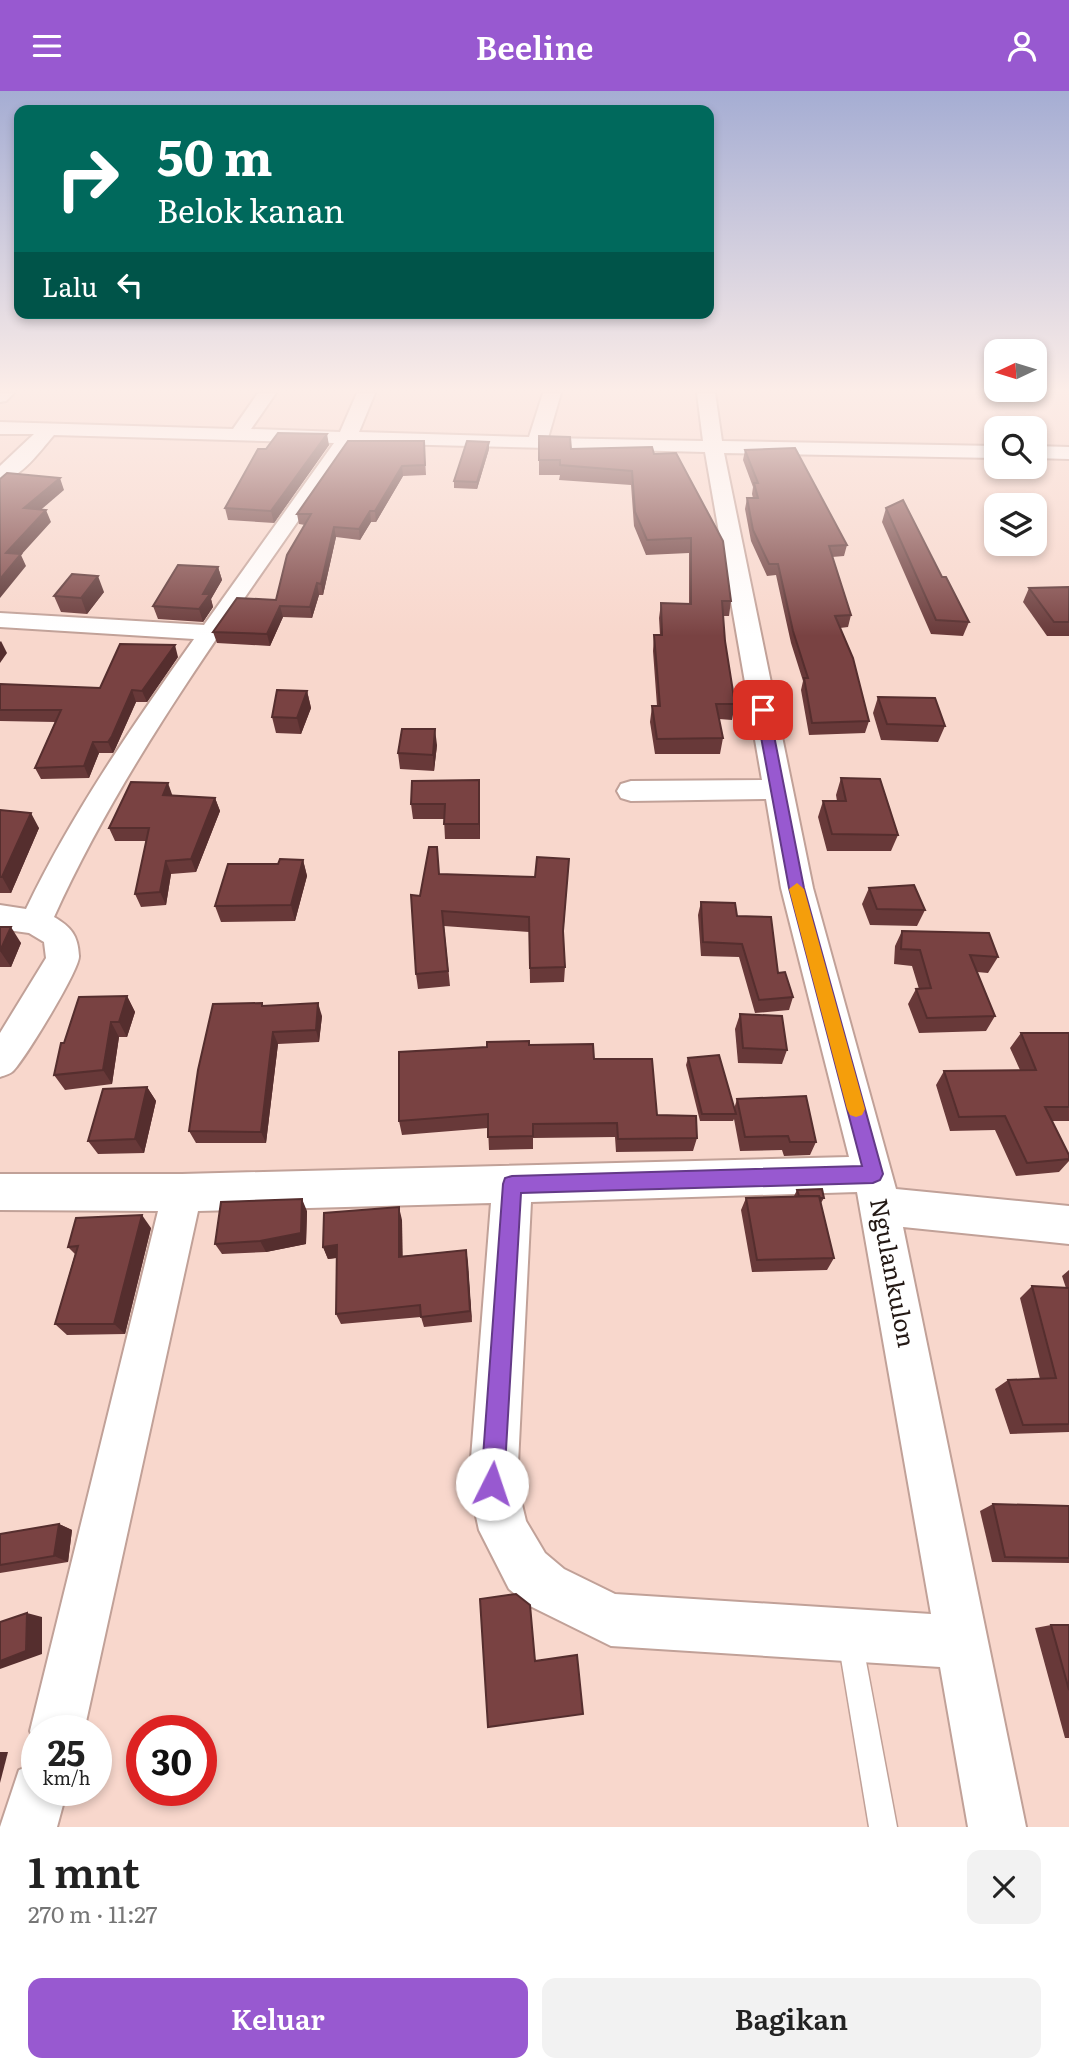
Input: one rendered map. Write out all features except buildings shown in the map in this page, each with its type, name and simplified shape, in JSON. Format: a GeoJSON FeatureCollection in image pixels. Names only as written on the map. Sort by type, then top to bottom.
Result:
{"type":"FeatureCollection","features":[{"type":"Feature","properties":{"kind":"street"},"geometry":{"type":"LineString","coordinates":[[36,922],[62,866],[93,812],[211,633],[322,474]]}},
{"type":"Feature","properties":{"kind":"street","name":"Ngulankulon"},"geometry":{"type":"LineString","coordinates":[[718,474],[797,888],[876,1190],[997,1827]]}},
{"type":"Feature","properties":{"kind":"street"},"geometry":{"type":"LineString","coordinates":[[0,620],[211,633]]}},
{"type":"Feature","properties":{"kind":"street"},"geometry":{"type":"LineString","coordinates":[[631,791],[778,789]]}},
{"type":"Feature","properties":{"kind":"street"},"geometry":{"type":"LineString","coordinates":[[0,917],[36,922],[60,936],[63,959],[31,1016],[0,1062]]}},
{"type":"Feature","properties":{"kind":"street"},"geometry":{"type":"LineString","coordinates":[[512,1184],[492,1484],[503,1530],[527,1571],[546,1587],[611,1620],[962,1642]]}},
{"type":"Feature","properties":{"kind":"street"},"geometry":{"type":"LineString","coordinates":[[0,1192],[182,1193],[512,1184],[876,1190],[1069,1225]]}},
{"type":"Feature","properties":{"kind":"street"},"geometry":{"type":"LineString","coordinates":[[61,1715],[182,1193]]}},
{"type":"Feature","properties":{"kind":"street"},"geometry":{"type":"LineString","coordinates":[[28,1827],[34,1806]]}},
{"type":"Feature","properties":{"kind":"lane"},"geometry":{"type":"LineString","coordinates":[[849,1635],[883,1827]]}},
{"type":"Feature","properties":{"kind":"slow traffic"},"geometry":{"type":"LineString","coordinates":[[797,889],[856,1109]]}},
{"type":"Feature","properties":{"kind":"route"},"geometry":{"type":"LineString","coordinates":[[492,1484],[512,1184],[873,1174],[797,888],[763,710]]}}]}
